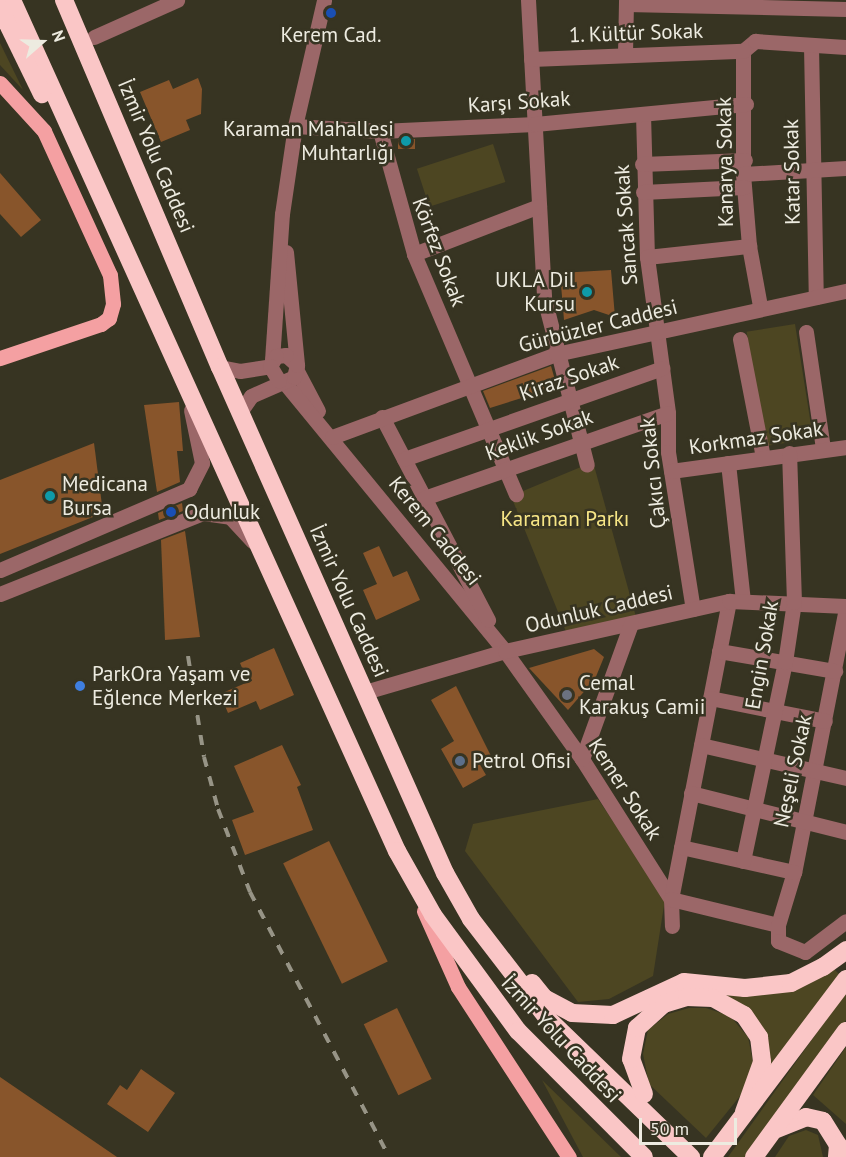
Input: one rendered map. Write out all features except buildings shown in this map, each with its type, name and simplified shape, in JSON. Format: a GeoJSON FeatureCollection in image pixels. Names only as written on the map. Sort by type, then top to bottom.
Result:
{"type":"FeatureCollection","features":[{"type":"Feature","properties":{"kind":"highway","name":"İzmir Yolu Caddesi"},"geometry":{"type":"LineString","coordinates":[[64,0],[220,367],[457,894],[498,957],[548,1019],[691,1157]]}},
{"type":"Feature","properties":{"kind":"highway"},"geometry":{"type":"LineString","coordinates":[[78,0],[94,37],[143,183]]}},
{"type":"Feature","properties":{"kind":"highway","name":"İzmir Yolu Caddesi"},"geometry":{"type":"LineString","coordinates":[[3,8],[88,167],[186,390],[397,851],[433,915],[511,1023],[644,1157]]}},
{"type":"Feature","properties":{"kind":"highway"},"geometry":{"type":"LineString","coordinates":[[457,894],[544,998],[706,1157]]}},
{"type":"Feature","properties":{"kind":"highway"},"geometry":{"type":"LineString","coordinates":[[544,998],[585,1016],[614,1015],[684,982],[745,988],[791,983],[823,967],[846,950]]}},
{"type":"Feature","properties":{"kind":"highway"},"geometry":{"type":"LineString","coordinates":[[712,1157],[846,979]]}},
{"type":"Feature","properties":{"kind":"highway"},"geometry":{"type":"LineString","coordinates":[[644,1094],[631,1059],[637,1028],[664,1004],[687,997],[712,998],[744,1015],[759,1037],[762,1062],[740,1118]]}},
{"type":"Feature","properties":{"kind":"highway"},"geometry":{"type":"LineString","coordinates":[[763,1144],[846,1031]]}},
{"type":"Feature","properties":{"kind":"highway"},"geometry":{"type":"LineString","coordinates":[[763,1144],[797,1119],[815,1118],[834,1136],[837,1157]]}},
{"type":"Feature","properties":{"kind":"main road"},"geometry":{"type":"LineString","coordinates":[[0,83],[44,131],[110,275],[113,304],[109,318],[72,336],[0,358]]}},
{"type":"Feature","properties":{"kind":"main road"},"geometry":{"type":"LineString","coordinates":[[397,851],[458,987],[569,1157]]}},
{"type":"Feature","properties":{"kind":"street"},"geometry":{"type":"LineString","coordinates":[[94,37],[177,0]]}},
{"type":"Feature","properties":{"kind":"street","name":"Kerem Caddesi"},"geometry":{"type":"LineString","coordinates":[[324,0],[295,126],[282,214],[271,363],[281,381],[332,437],[505,651]]}},
{"type":"Feature","properties":{"kind":"street"},"geometry":{"type":"LineString","coordinates":[[528,0],[544,298],[556,354],[587,465]]}},
{"type":"Feature","properties":{"kind":"street"},"geometry":{"type":"LineString","coordinates":[[625,54],[626,2],[683,2],[846,9]]}},
{"type":"Feature","properties":{"kind":"street","name":"1. Kültür Sokak"},"geometry":{"type":"LineString","coordinates":[[531,58],[743,51],[755,41],[846,47]]}},
{"type":"Feature","properties":{"kind":"street","name":"Katar Sokak"},"geometry":{"type":"LineString","coordinates":[[811,46],[816,297]]}},
{"type":"Feature","properties":{"kind":"street","name":"Kanarya Sokak"},"geometry":{"type":"LineString","coordinates":[[743,51],[746,104],[744,173],[749,246],[760,306]]}},
{"type":"Feature","properties":{"kind":"street","name":"Karşı Sokak"},"geometry":{"type":"LineString","coordinates":[[295,126],[380,131],[535,124],[746,104]]}},
{"type":"Feature","properties":{"kind":"street","name":"Sancak Sokak"},"geometry":{"type":"LineString","coordinates":[[643,114],[642,164],[647,257],[657,333]]}},
{"type":"Feature","properties":{"kind":"street","name":"Körfez Sokak"},"geometry":{"type":"LineString","coordinates":[[380,131],[414,254],[470,384]]}},
{"type":"Feature","properties":{"kind":"street"},"geometry":{"type":"LineString","coordinates":[[642,164],[744,173]]}},
{"type":"Feature","properties":{"kind":"street"},"geometry":{"type":"LineString","coordinates":[[643,192],[744,173],[846,168]]}},
{"type":"Feature","properties":{"kind":"street"},"geometry":{"type":"LineString","coordinates":[[414,254],[539,206]]}},
{"type":"Feature","properties":{"kind":"street","name":"Kerem Caddesi"},"geometry":{"type":"LineString","coordinates":[[282,214],[297,368],[332,437]]}},
{"type":"Feature","properties":{"kind":"street"},"geometry":{"type":"LineString","coordinates":[[647,257],[749,246]]}},
{"type":"Feature","properties":{"kind":"street","name":"Gürbüzler Caddesi"},"geometry":{"type":"LineString","coordinates":[[332,437],[556,354],[657,333],[760,306],[846,291]]}},
{"type":"Feature","properties":{"kind":"street"},"geometry":{"type":"LineString","coordinates":[[806,332],[823,448]]}},
{"type":"Feature","properties":{"kind":"street","name":"Çakıcı Sokak"},"geometry":{"type":"LineString","coordinates":[[657,333],[668,413],[671,471],[693,609]]}},
{"type":"Feature","properties":{"kind":"street"},"geometry":{"type":"LineString","coordinates":[[740,339],[763,457]]}},
{"type":"Feature","properties":{"kind":"street"},"geometry":{"type":"LineString","coordinates":[[220,367],[240,371],[271,363],[286,355],[297,368],[281,381],[251,396],[240,412]]}},
{"type":"Feature","properties":{"kind":"street","name":"Kiraz Sokak"},"geometry":{"type":"LineString","coordinates":[[404,459],[662,368]]}},
{"type":"Feature","properties":{"kind":"street"},"geometry":{"type":"LineString","coordinates":[[470,384],[516,494]]}},
{"type":"Feature","properties":{"kind":"street"},"geometry":{"type":"LineString","coordinates":[[0,570],[189,489],[202,462],[186,390]]}},
{"type":"Feature","properties":{"kind":"street","name":"Keklik Sokak"},"geometry":{"type":"LineString","coordinates":[[424,498],[668,413]]}},
{"type":"Feature","properties":{"kind":"street"},"geometry":{"type":"LineString","coordinates":[[382,417],[505,651]]}},
{"type":"Feature","properties":{"kind":"street","name":"Korkmaz Sokak"},"geometry":{"type":"LineString","coordinates":[[671,471],[823,448],[846,447]]}},
{"type":"Feature","properties":{"kind":"street","name":"Engin Sokak"},"geometry":{"type":"LineString","coordinates":[[743,861],[785,662],[794,602],[789,453]]}},
{"type":"Feature","properties":{"kind":"street"},"geometry":{"type":"LineString","coordinates":[[672,926],[671,899],[691,793],[719,651],[736,601],[728,463]]}},
{"type":"Feature","properties":{"kind":"street"},"geometry":{"type":"LineString","coordinates":[[0,594],[204,513],[230,517],[262,555]]}},
{"type":"Feature","properties":{"kind":"street","name":"Odunluk Caddesi"},"geometry":{"type":"LineString","coordinates":[[365,692],[505,651],[736,601],[794,602],[846,607]]}},
{"type":"Feature","properties":{"kind":"street","name":"Neşeli Sokak"},"geometry":{"type":"LineString","coordinates":[[846,607],[794,872],[778,925],[778,941],[805,952],[846,921]]}},
{"type":"Feature","properties":{"kind":"street"},"geometry":{"type":"LineString","coordinates":[[582,759],[631,624]]}},
{"type":"Feature","properties":{"kind":"street","name":"Kemer Sokak"},"geometry":{"type":"LineString","coordinates":[[505,651],[582,759],[671,899]]}},
{"type":"Feature","properties":{"kind":"street"},"geometry":{"type":"LineString","coordinates":[[719,651],[835,671]]}},
{"type":"Feature","properties":{"kind":"street"},"geometry":{"type":"LineString","coordinates":[[710,698],[825,721]]}},
{"type":"Feature","properties":{"kind":"street"},"geometry":{"type":"LineString","coordinates":[[701,745],[846,778]]}},
{"type":"Feature","properties":{"kind":"street"},"geometry":{"type":"LineString","coordinates":[[691,793],[846,832]]}},
{"type":"Feature","properties":{"kind":"street"},"geometry":{"type":"LineString","coordinates":[[681,848],[794,872]]}},
{"type":"Feature","properties":{"kind":"street"},"geometry":{"type":"LineString","coordinates":[[671,899],[778,925]]}},
{"type":"Feature","properties":{"kind":"green space"},"geometry":{"type":"Polygon","coordinates":[[[0,43],[23,90],[0,65],[0,43]]]}},
{"type":"Feature","properties":{"kind":"green space"},"geometry":{"type":"Polygon","coordinates":[[[493,144],[505,182],[429,207],[417,169],[493,144]]]}},
{"type":"Feature","properties":{"kind":"green space"},"geometry":{"type":"Polygon","coordinates":[[[795,324],[813,439],[765,446],[747,332],[795,324]]]}},
{"type":"Feature","properties":{"kind":"green space","name":"Karaman Parkı"},"geometry":{"type":"Polygon","coordinates":[[[593,462],[636,617],[567,634],[511,496],[593,462]]]}},
{"type":"Feature","properties":{"kind":"green space"},"geometry":{"type":"Polygon","coordinates":[[[598,799],[665,899],[653,976],[609,999],[578,1002],[465,851],[473,824],[598,799]]]}},
{"type":"Feature","properties":{"kind":"green space"},"geometry":{"type":"Polygon","coordinates":[[[834,969],[839,974],[769,1073],[768,1044],[716,991],[771,994],[798,988],[834,969]]]}},
{"type":"Feature","properties":{"kind":"green space"},"geometry":{"type":"Polygon","coordinates":[[[846,992],[846,1020],[748,1157],[728,1157],[846,992]]]}},
{"type":"Feature","properties":{"kind":"green space"},"geometry":{"type":"Polygon","coordinates":[[[689,1008],[706,1008],[730,1016],[748,1037],[753,1062],[749,1085],[706,1138],[649,1084],[643,1054],[648,1030],[668,1014],[689,1008]]]}},
{"type":"Feature","properties":{"kind":"green space"},"geometry":{"type":"Polygon","coordinates":[[[846,1047],[846,1124],[813,1095],[846,1047]]]}},
{"type":"Feature","properties":{"kind":"green space"},"geometry":{"type":"Polygon","coordinates":[[[542,1080],[621,1157],[583,1157],[542,1080]]]}},
{"type":"Feature","properties":{"kind":"green space"},"geometry":{"type":"Polygon","coordinates":[[[806,1130],[818,1135],[823,1157],[775,1157],[789,1136],[806,1130]]]}},
{"type":"Feature","properties":{"kind":"railway"},"geometry":{"type":"LineString","coordinates":[[188,656],[204,757],[218,809],[250,892],[389,1157]]}},
{"type":"Feature","properties":{"kind":"place","name":"Kerem Cad."},"geometry":{"type":"Point","coordinates":[331,13]}},
{"type":"Feature","properties":{"kind":"place","name":"Karaman Mahallesi Muhtarlığı"},"geometry":{"type":"Point","coordinates":[406,141]}},
{"type":"Feature","properties":{"kind":"place","name":"UKLA Dil Kursu"},"geometry":{"type":"Point","coordinates":[587,292]}},
{"type":"Feature","properties":{"kind":"place","name":"Medicana Bursa"},"geometry":{"type":"Point","coordinates":[50,496]}},
{"type":"Feature","properties":{"kind":"place","name":"Odunluk"},"geometry":{"type":"Point","coordinates":[171,512]}},
{"type":"Feature","properties":{"kind":"place","name":"ParkOra Yaşam ve Eğlence Merkezi"},"geometry":{"type":"Point","coordinates":[80,686]}},
{"type":"Feature","properties":{"kind":"place","name":"Cemal Karakuş Camii"},"geometry":{"type":"Point","coordinates":[567,695]}},
{"type":"Feature","properties":{"kind":"place","name":"Petrol Ofisi"},"geometry":{"type":"Point","coordinates":[460,761]}}]}
